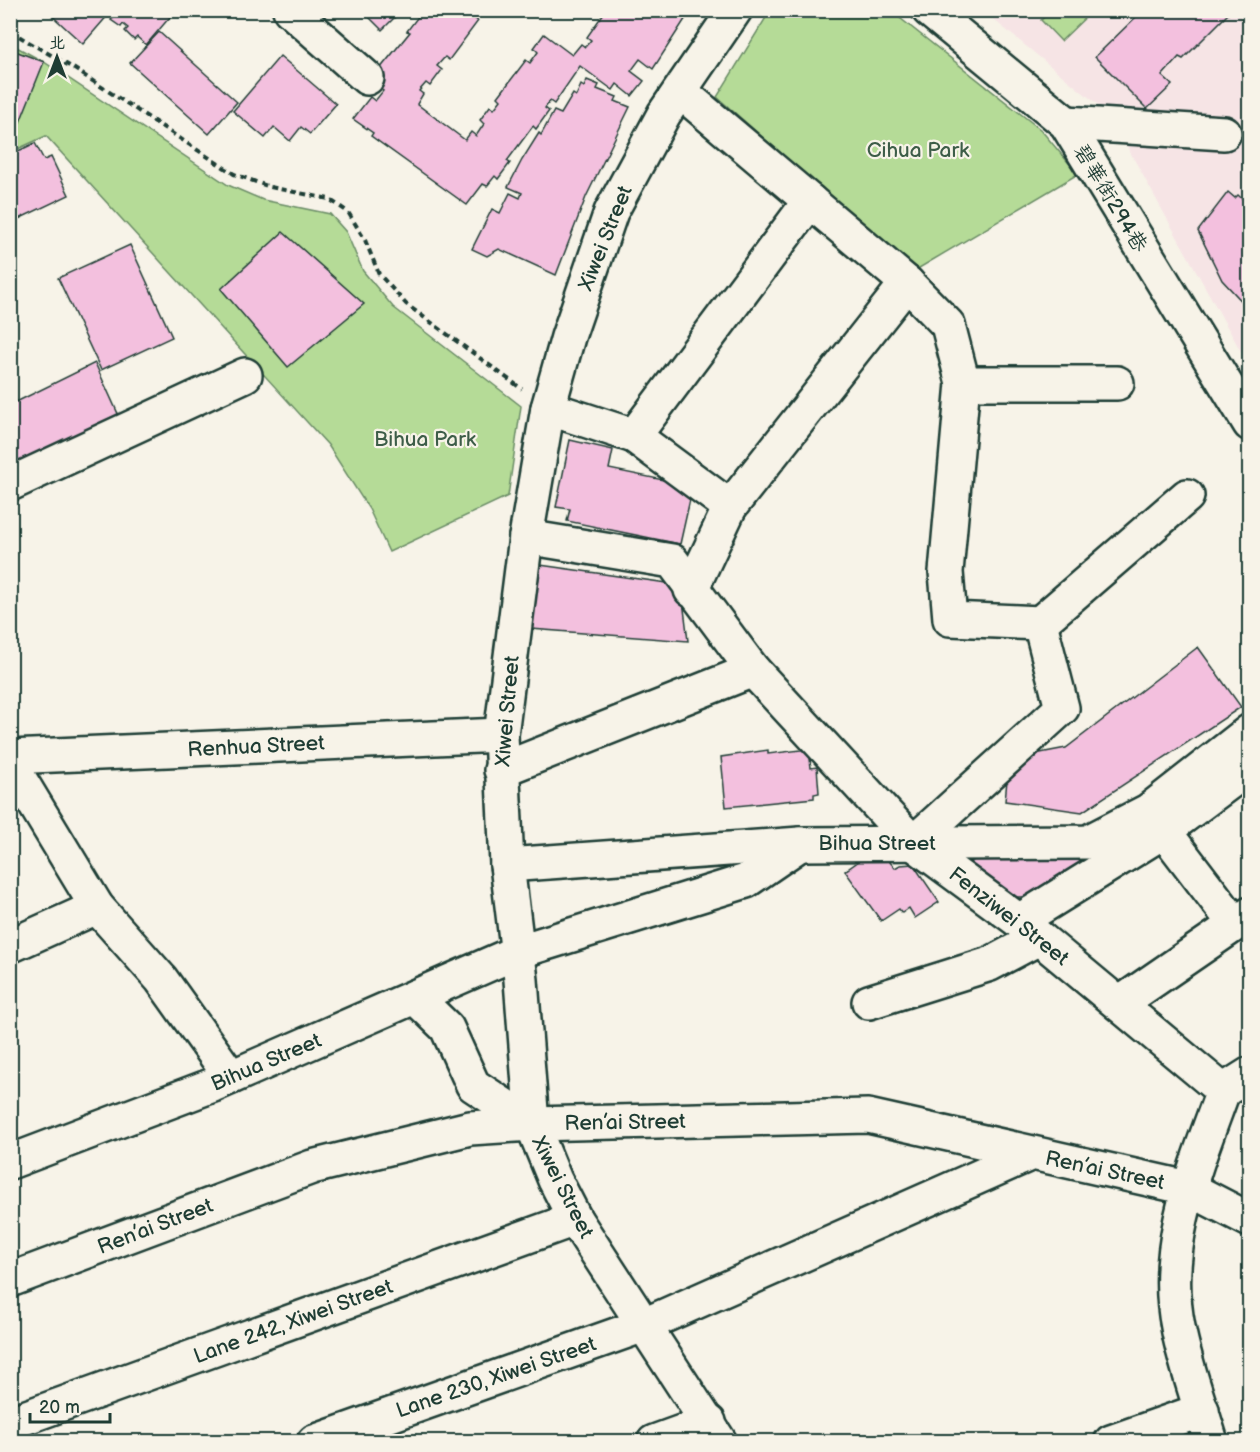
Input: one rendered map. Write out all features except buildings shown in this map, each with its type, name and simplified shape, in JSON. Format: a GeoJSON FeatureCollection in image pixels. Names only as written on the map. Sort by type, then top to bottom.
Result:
{"type":"FeatureCollection","features":[{"type":"Feature","properties":{"kind":"street"},"geometry":{"type":"LineString","coordinates":[[290,10],[367,78]]}},
{"type":"Feature","properties":{"kind":"street","name":"Xiwei Street"},"geometry":{"type":"LineString","coordinates":[[715,1432],[575,1219],[555,1180],[532,1124],[507,865],[501,735],[526,537],[548,408],[568,337],[611,212],[659,123],[735,10]]}},
{"type":"Feature","properties":{"kind":"street","name":"碧華街294巷"},"geometry":{"type":"LineString","coordinates":[[928,10],[1066,123],[1250,424]]}},
{"type":"Feature","properties":{"kind":"street"},"geometry":{"type":"LineString","coordinates":[[681,92],[907,283],[948,325],[963,383],[946,572],[950,619],[1040,622],[1187,496]]}},
{"type":"Feature","properties":{"kind":"street"},"geometry":{"type":"LineString","coordinates":[[1066,123],[1224,133]]}},
{"type":"Feature","properties":{"kind":"street"},"geometry":{"type":"LineString","coordinates":[[634,436],[810,201]]}},
{"type":"Feature","properties":{"kind":"street"},"geometry":{"type":"LineString","coordinates":[[691,590],[730,507],[907,283]]}},
{"type":"Feature","properties":{"kind":"street"},"geometry":{"type":"LineString","coordinates":[[10,484],[245,375]]}},
{"type":"Feature","properties":{"kind":"street"},"geometry":{"type":"LineString","coordinates":[[963,383],[1117,383]]}},
{"type":"Feature","properties":{"kind":"street"},"geometry":{"type":"LineString","coordinates":[[548,408],[634,436],[730,507]]}},
{"type":"Feature","properties":{"kind":"street","name":"Fenziwei Street"},"geometry":{"type":"LineString","coordinates":[[526,537],[672,561],[691,590],[753,670],[913,843],[1029,929],[1119,1004],[1236,1082],[1188,1188],[1174,1252],[1177,1326],[1211,1442]]}},
{"type":"Feature","properties":{"kind":"street"},"geometry":{"type":"LineString","coordinates":[[913,843],[1062,708],[1040,622]]}},
{"type":"Feature","properties":{"kind":"street"},"geometry":{"type":"LineString","coordinates":[[501,770],[753,670]]}},
{"type":"Feature","properties":{"kind":"street","name":"Bihua Street"},"geometry":{"type":"LineString","coordinates":[[507,865],[800,844],[1088,842],[1156,821],[1237,775],[1250,731]]}},
{"type":"Feature","properties":{"kind":"street","name":"Renhua Street"},"geometry":{"type":"LineString","coordinates":[[10,757],[501,735]]}},
{"type":"Feature","properties":{"kind":"street"},"geometry":{"type":"LineString","coordinates":[[10,763],[97,907],[161,979],[231,1077]]}},
{"type":"Feature","properties":{"kind":"street"},"geometry":{"type":"LineString","coordinates":[[869,1002],[990,964],[1156,821],[1242,919],[1119,1004]]}},
{"type":"Feature","properties":{"kind":"street","name":"Bihua Street"},"geometry":{"type":"LineString","coordinates":[[10,1162],[231,1077],[517,952],[746,881],[800,844]]}},
{"type":"Feature","properties":{"kind":"street"},"geometry":{"type":"LineString","coordinates":[[10,946],[97,907]]}},
{"type":"Feature","properties":{"kind":"street"},"geometry":{"type":"LineString","coordinates":[[415,997],[447,1028],[473,1085],[532,1124]]}},
{"type":"Feature","properties":{"kind":"street","name":"Ren’ai Street"},"geometry":{"type":"LineString","coordinates":[[10,1280],[312,1167],[470,1128],[532,1124],[868,1116],[1188,1188],[1250,1220]]}},
{"type":"Feature","properties":{"kind":"street","name":"Lane 230, Xiwei Street"},"geometry":{"type":"LineString","coordinates":[[314,1442],[644,1325],[1030,1154]]}},
{"type":"Feature","properties":{"kind":"street","name":"Lane 242, Xiwei Street"},"geometry":{"type":"LineString","coordinates":[[10,1423],[575,1219]]}},
{"type":"Feature","properties":{"kind":"street"},"geometry":{"type":"LineString","coordinates":[[1111,1442],[1202,1410]]}},
{"type":"Feature","properties":{"kind":"street"},"geometry":{"type":"LineString","coordinates":[[654,1442],[715,1432]]}},
{"type":"Feature","properties":{"kind":"path"},"geometry":{"type":"LineString","coordinates":[[10,31],[74,68],[234,174],[270,187],[329,199],[348,212],[365,240],[379,274],[406,304],[548,408]]}},
{"type":"Feature","properties":{"kind":"shaded area"},"geometry":{"type":"Polygon","coordinates":[[[983,11],[1249,11],[1249,366],[1125,143],[1217,148],[1242,120],[1102,108],[983,11]]]}},
{"type":"Feature","properties":{"kind":"green space","name":"Cihua Park"},"geometry":{"type":"Polygon","coordinates":[[[770,11],[891,11],[1041,130],[1078,174],[914,271],[717,97],[770,11]]]}},
{"type":"Feature","properties":{"kind":"green space"},"geometry":{"type":"Polygon","coordinates":[[[1051,11],[1092,11],[1061,41],[1041,20],[1051,11]]]}},
{"type":"Feature","properties":{"kind":"green space","name":"Bihua Park"},"geometry":{"type":"Polygon","coordinates":[[[11,44],[44,62],[228,185],[263,200],[330,214],[346,232],[363,271],[393,307],[521,406],[508,496],[389,552],[369,509],[328,445],[46,136],[11,152],[11,44]]]}}]}
